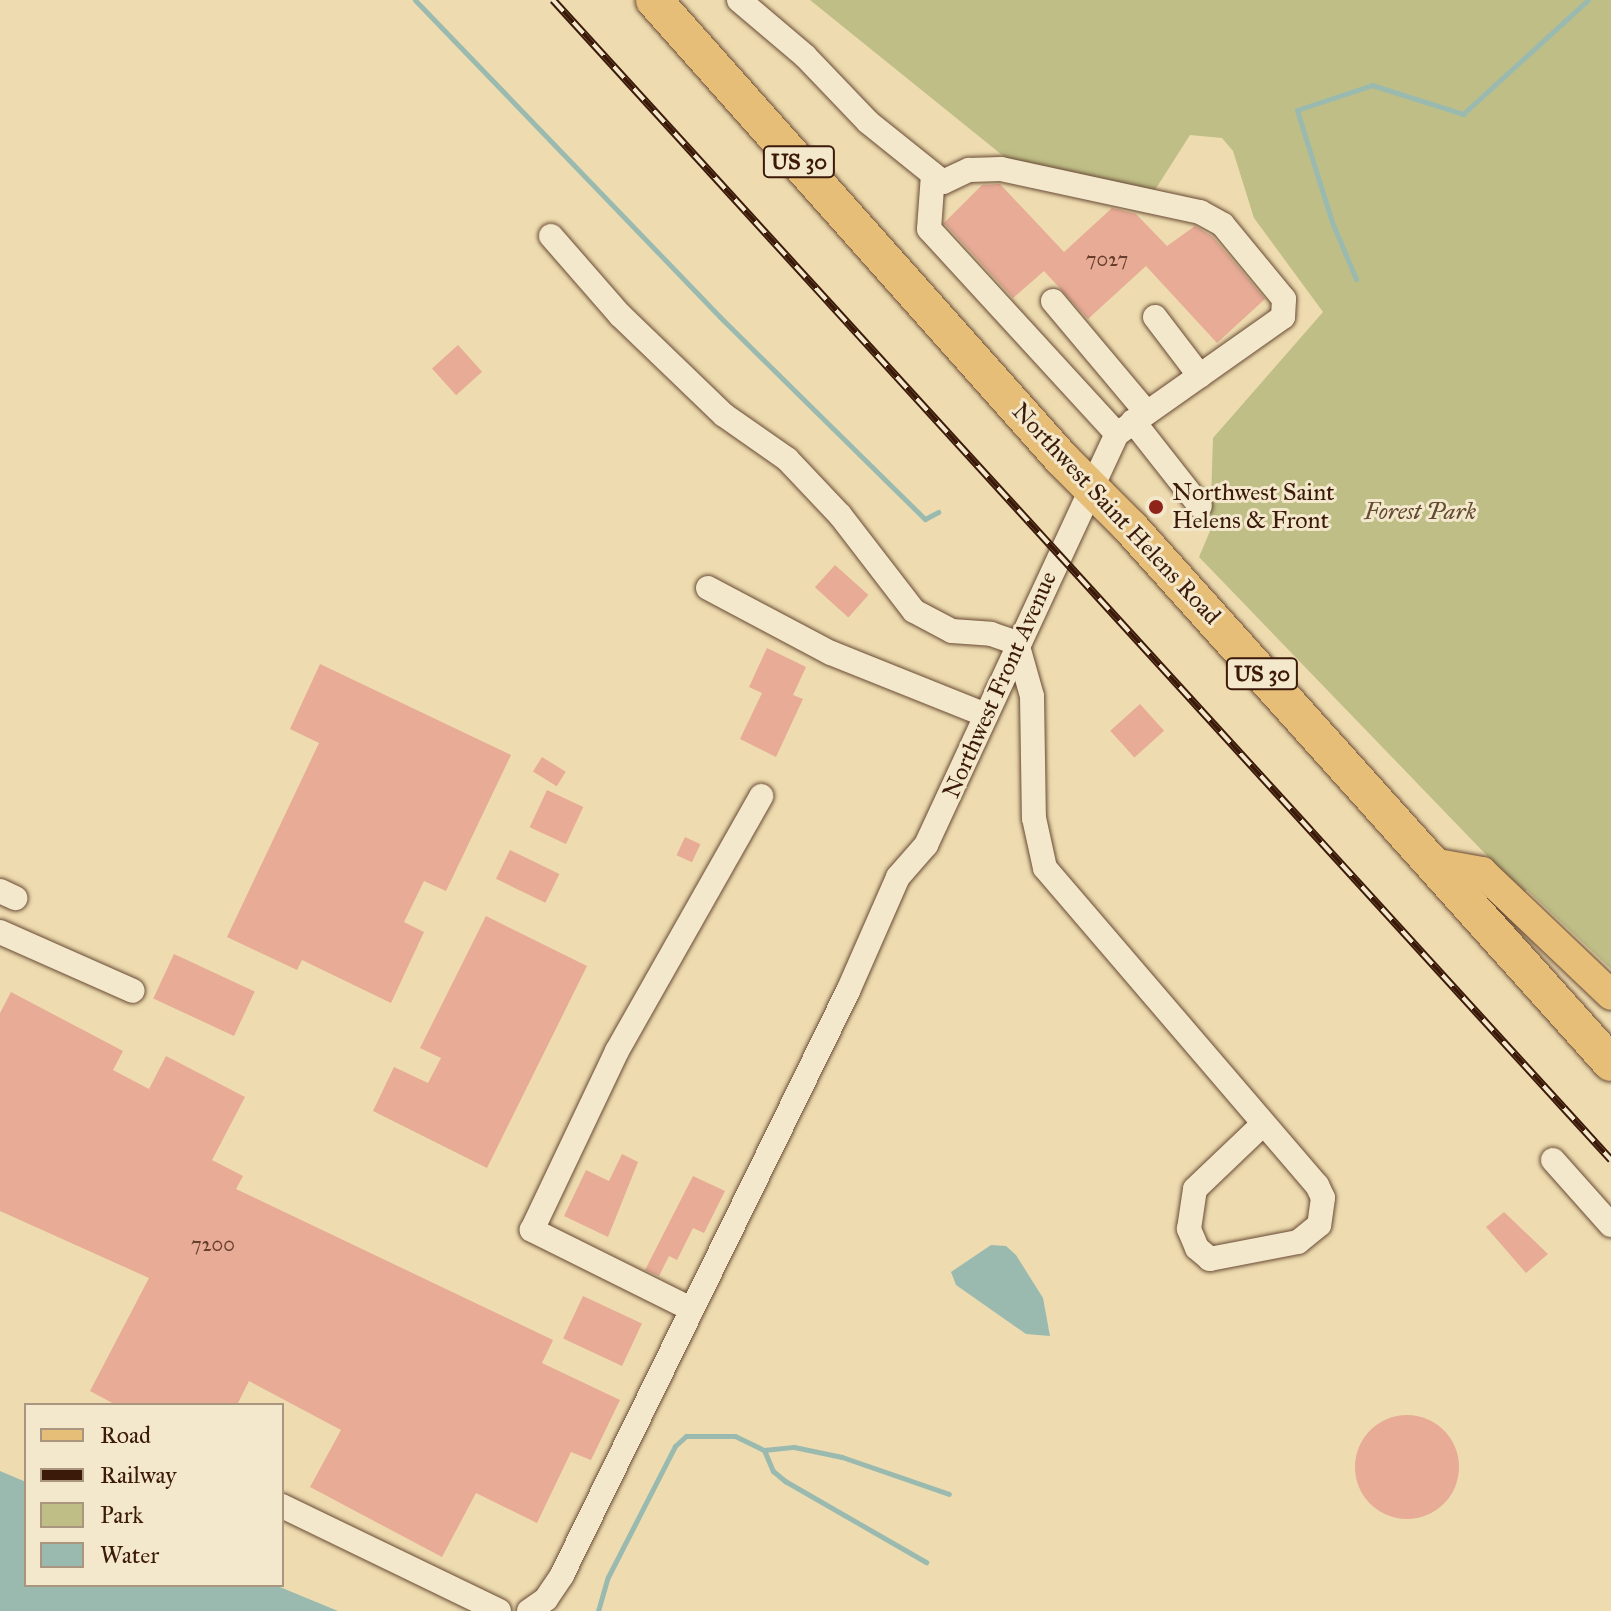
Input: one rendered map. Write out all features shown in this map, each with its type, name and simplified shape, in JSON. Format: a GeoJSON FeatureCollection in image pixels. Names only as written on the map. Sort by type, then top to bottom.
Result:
{"type":"FeatureCollection","features":[{"type":"Feature","properties":{"kind":"highway","name":"Northwest Saint Helens Road"},"geometry":{"type":"LineString","coordinates":[[654,0],[1611,1063]]}},
{"type":"Feature","properties":{"kind":"main road"},"geometry":{"type":"LineString","coordinates":[[1432,863],[1482,872],[1611,995]]}},
{"type":"Feature","properties":{"kind":"lane"},"geometry":{"type":"LineString","coordinates":[[739,0],[805,56],[868,122],[943,182],[969,170],[1001,169],[1200,212],[1223,225],[1284,299],[1283,317],[1132,423]]}},
{"type":"Feature","properties":{"kind":"lane"},"geometry":{"type":"LineString","coordinates":[[933,175],[929,229],[1132,423]]}},
{"type":"Feature","properties":{"kind":"lane"},"geometry":{"type":"LineString","coordinates":[[551,236],[620,315],[724,415],[797,470],[840,515],[914,611],[952,631],[991,634],[1017,643],[1032,696],[1034,818],[1045,868],[1317,1185],[1323,1198],[1319,1225],[1282,1248],[1210,1259],[1197,1248],[1189,1229],[1195,1189],[1263,1124]]}},
{"type":"Feature","properties":{"kind":"lane"},"geometry":{"type":"LineString","coordinates":[[1053,301],[1132,423],[1200,506]]}},
{"type":"Feature","properties":{"kind":"lane"},"geometry":{"type":"LineString","coordinates":[[1155,317],[1200,376]]}},
{"type":"Feature","properties":{"kind":"lane","name":"Northwest Front Avenue"},"geometry":{"type":"LineString","coordinates":[[529,1611],[546,1599],[562,1575],[848,991],[898,877],[926,845],[1090,487],[1132,423]]}},
{"type":"Feature","properties":{"kind":"lane"},"geometry":{"type":"LineString","coordinates":[[708,588],[831,653],[986,715]]}},
{"type":"Feature","properties":{"kind":"lane"},"geometry":{"type":"LineString","coordinates":[[691,1309],[532,1230],[617,1051],[761,796]]}},
{"type":"Feature","properties":{"kind":"lane"},"geometry":{"type":"LineString","coordinates":[[0,932],[133,991]]}},
{"type":"Feature","properties":{"kind":"lane"},"geometry":{"type":"LineString","coordinates":[[1553,1160],[1611,1225]]}},
{"type":"Feature","properties":{"kind":"lane"},"geometry":{"type":"LineString","coordinates":[[284,1507],[499,1611]]}},
{"type":"Feature","properties":{"kind":"green space","name":"Forest Park"},"geometry":{"type":"Polygon","coordinates":[[[810,0],[1611,0],[1611,969],[1527,890],[1523,893],[1199,557],[1210,531],[1213,438],[1323,312],[1254,218],[1233,151],[1222,138],[1190,135],[1155,190],[1007,159],[810,0]]]}},
{"type":"Feature","properties":{"kind":"water"},"geometry":{"type":"Polygon","coordinates":[[[991,1245],[1006,1246],[1016,1255],[1043,1298],[1050,1336],[1026,1334],[956,1285],[951,1272],[991,1245]]]}},
{"type":"Feature","properties":{"kind":"water"},"geometry":{"type":"Polygon","coordinates":[[[0,1471],[24,1481],[24,1587],[280,1587],[338,1611],[0,1611],[0,1471]]]}},
{"type":"Feature","properties":{"kind":"building"},"geometry":{"type":"Polygon","coordinates":[[[1000,184],[1064,252],[1112,208],[1136,214],[1167,246],[1195,226],[1213,237],[1265,299],[1217,343],[1146,266],[1088,319],[1044,271],[1013,298],[944,223],[982,185],[1000,184]]]}},
{"type":"Feature","properties":{"kind":"building"},"geometry":{"type":"Polygon","coordinates":[[[458,345],[482,372],[456,395],[432,368],[458,345]]]}},
{"type":"Feature","properties":{"kind":"building"},"geometry":{"type":"Polygon","coordinates":[[[835,565],[868,595],[848,617],[815,587],[835,565]]]}},
{"type":"Feature","properties":{"kind":"building"},"geometry":{"type":"Polygon","coordinates":[[[767,648],[806,667],[793,695],[803,699],[776,757],[740,739],[762,693],[749,687],[767,648]]]}},
{"type":"Feature","properties":{"kind":"building"},"geometry":{"type":"Polygon","coordinates":[[[320,664],[511,755],[446,891],[424,881],[404,922],[424,932],[391,1003],[302,960],[297,970],[227,937],[319,743],[290,729],[320,664]]]}},
{"type":"Feature","properties":{"kind":"building"},"geometry":{"type":"Polygon","coordinates":[[[1140,704],[1164,731],[1134,758],[1110,731],[1140,704]]]}},
{"type":"Feature","properties":{"kind":"building"},"geometry":{"type":"Polygon","coordinates":[[[542,757],[566,772],[557,786],[533,771],[542,757]]]}},
{"type":"Feature","properties":{"kind":"building"},"geometry":{"type":"Polygon","coordinates":[[[547,790],[583,807],[566,844],[530,827],[547,790]]]}},
{"type":"Feature","properties":{"kind":"building"},"geometry":{"type":"Polygon","coordinates":[[[685,837],[700,844],[692,862],[677,855],[685,837]]]}},
{"type":"Feature","properties":{"kind":"building"},"geometry":{"type":"Polygon","coordinates":[[[510,850],[559,874],[545,903],[496,879],[510,850]]]}},
{"type":"Feature","properties":{"kind":"building"},"geometry":{"type":"Polygon","coordinates":[[[486,916],[587,966],[487,1168],[373,1111],[394,1067],[428,1083],[441,1058],[420,1048],[486,916]]]}},
{"type":"Feature","properties":{"kind":"building"},"geometry":{"type":"Polygon","coordinates":[[[174,954],[255,992],[234,1036],[153,998],[174,954]]]}},
{"type":"Feature","properties":{"kind":"building"},"geometry":{"type":"Polygon","coordinates":[[[11,992],[123,1051],[113,1070],[149,1089],[166,1056],[245,1097],[212,1160],[243,1176],[236,1189],[553,1340],[542,1363],[620,1400],[591,1460],[571,1452],[537,1523],[476,1493],[442,1557],[310,1487],[341,1430],[249,1381],[238,1403],[112,1403],[90,1391],[149,1278],[0,1211],[0,1013],[11,992]]]}},
{"type":"Feature","properties":{"kind":"building"},"geometry":{"type":"Polygon","coordinates":[[[622,1154],[638,1162],[608,1237],[564,1216],[586,1170],[609,1181],[622,1154]]]}},
{"type":"Feature","properties":{"kind":"building"},"geometry":{"type":"Polygon","coordinates":[[[693,1176],[725,1191],[704,1233],[693,1228],[677,1260],[669,1256],[659,1276],[645,1270],[693,1176]]]}},
{"type":"Feature","properties":{"kind":"building"},"geometry":{"type":"Polygon","coordinates":[[[1504,1212],[1548,1254],[1526,1273],[1486,1227],[1504,1212]]]}},
{"type":"Feature","properties":{"kind":"building"},"geometry":{"type":"Polygon","coordinates":[[[583,1296],[642,1323],[622,1366],[563,1339],[583,1296]]]}},
{"type":"Feature","properties":{"kind":"building"},"geometry":{"type":"Polygon","coordinates":[[[1407,1415],[1427,1419],[1444,1430],[1455,1447],[1459,1467],[1455,1487],[1444,1504],[1427,1515],[1407,1519],[1387,1515],[1370,1504],[1359,1487],[1355,1467],[1359,1447],[1370,1430],[1387,1419],[1407,1415]]]}},
{"type":"Feature","properties":{"kind":"waterway"},"geometry":{"type":"LineString","coordinates":[[415,0],[720,317],[925,519],[938,512]]}},
{"type":"Feature","properties":{"kind":"waterway"},"geometry":{"type":"LineString","coordinates":[[1356,279],[1332,222],[1297,110],[1372,85],[1463,114],[1588,0]]}},
{"type":"Feature","properties":{"kind":"waterway"},"geometry":{"type":"LineString","coordinates":[[598,1611],[608,1577],[675,1446],[686,1436],[735,1436],[764,1450],[794,1447],[842,1457],[949,1494]]}},
{"type":"Feature","properties":{"kind":"waterway"},"geometry":{"type":"LineString","coordinates":[[764,1450],[773,1471],[785,1481],[926,1562]]}},
{"type":"Feature","properties":{"kind":"railway"},"geometry":{"type":"LineString","coordinates":[[553,0],[1611,1160]]}},
{"type":"Feature","properties":{"kind":"place","name":"Northwest Saint Helens & Front"},"geometry":{"type":"Point","coordinates":[1156,507]}}]}
